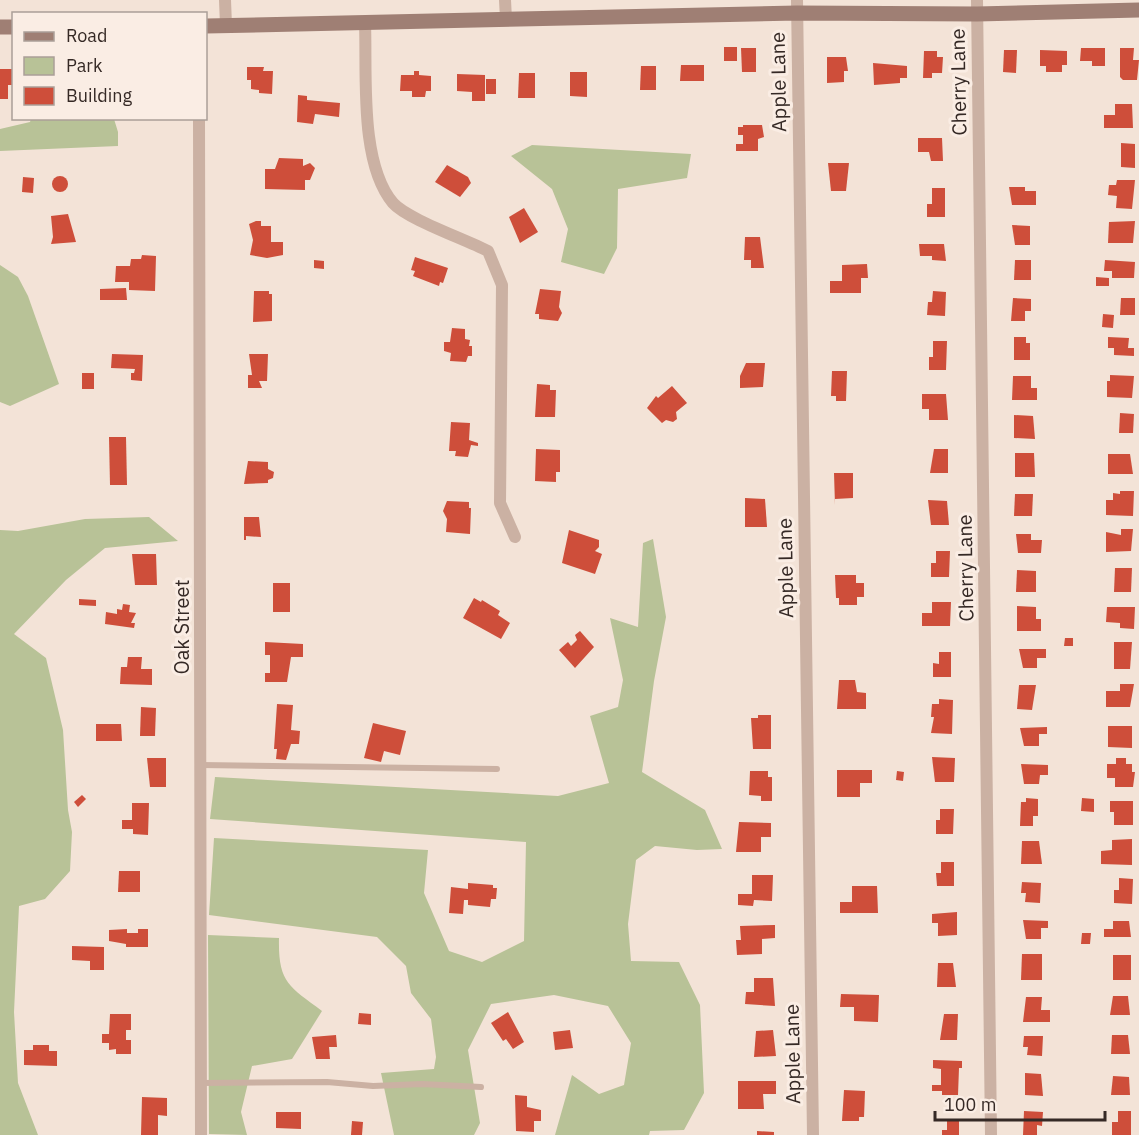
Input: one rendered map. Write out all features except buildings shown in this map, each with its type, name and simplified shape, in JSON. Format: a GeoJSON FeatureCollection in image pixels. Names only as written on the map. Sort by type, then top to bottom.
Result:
{"type":"FeatureCollection","features":[{"type":"Feature","properties":{"kind":"street"},"geometry":{"type":"LineString","coordinates":[[225,0],[225,24]]}},
{"type":"Feature","properties":{"kind":"street"},"geometry":{"type":"LineString","coordinates":[[506,0],[506,19]]}},
{"type":"Feature","properties":{"kind":"street"},"geometry":{"type":"LineString","coordinates":[[207,26],[506,19],[797,7],[1139,10]]}},
{"type":"Feature","properties":{"kind":"street","name":"Apple Lane"},"geometry":{"type":"LineString","coordinates":[[797,7],[813,1135]]}},
{"type":"Feature","properties":{"kind":"street","name":"Cherry Lane"},"geometry":{"type":"LineString","coordinates":[[977,7],[991,1135]]}},
{"type":"Feature","properties":{"kind":"street"},"geometry":{"type":"LineString","coordinates":[[364,22],[369,123],[375,170],[393,203],[413,217],[488,251],[502,285],[500,503],[515,537]]}},
{"type":"Feature","properties":{"kind":"street","name":"Oak Street"},"geometry":{"type":"LineString","coordinates":[[200,120],[201,1135]]}},
{"type":"Feature","properties":{"kind":"lane"},"geometry":{"type":"LineString","coordinates":[[201,765],[497,769]]}},
{"type":"Feature","properties":{"kind":"lane"},"geometry":{"type":"LineString","coordinates":[[201,1083],[316,1082],[373,1086],[422,1084],[481,1087]]}},
{"type":"Feature","properties":{"kind":"green space"},"geometry":{"type":"Polygon","coordinates":[[[31,120],[114,120],[118,132],[118,146],[0,151],[0,129],[31,120]]]}},
{"type":"Feature","properties":{"kind":"green space"},"geometry":{"type":"Polygon","coordinates":[[[532,145],[691,154],[687,178],[618,189],[617,248],[604,274],[561,262],[568,229],[552,189],[511,156],[532,145]]]}},
{"type":"Feature","properties":{"kind":"green space"},"geometry":{"type":"Polygon","coordinates":[[[0,265],[18,277],[28,296],[59,384],[10,406],[0,402],[0,265]]]}},
{"type":"Feature","properties":{"kind":"green space"},"geometry":{"type":"Polygon","coordinates":[[[149,517],[178,541],[105,548],[66,580],[14,634],[46,658],[63,730],[68,810],[72,832],[70,871],[45,899],[19,906],[14,1012],[18,1083],[38,1135],[0,1135],[0,530],[18,531],[85,519],[149,517]]]}},
{"type":"Feature","properties":{"kind":"green space"},"geometry":{"type":"Polygon","coordinates":[[[653,539],[666,617],[654,681],[642,772],[705,810],[722,849],[697,850],[655,846],[636,860],[628,924],[631,961],[679,962],[700,1005],[704,1093],[684,1130],[650,1131],[649,1135],[555,1135],[572,1075],[599,1094],[624,1085],[631,1043],[608,1006],[554,995],[491,1004],[468,1050],[480,1123],[474,1135],[394,1135],[381,1073],[434,1069],[436,1057],[431,1019],[411,993],[406,966],[377,937],[209,915],[214,838],[428,850],[424,893],[449,951],[482,962],[524,941],[526,842],[210,819],[215,777],[558,796],[609,783],[590,716],[618,707],[623,680],[610,618],[638,627],[643,543],[653,539]]]}},
{"type":"Feature","properties":{"kind":"green space"},"geometry":{"type":"Polygon","coordinates":[[[208,935],[279,938],[281,964],[287,982],[322,1011],[292,1059],[252,1066],[241,1112],[247,1135],[209,1134],[208,935]]]}}]}
